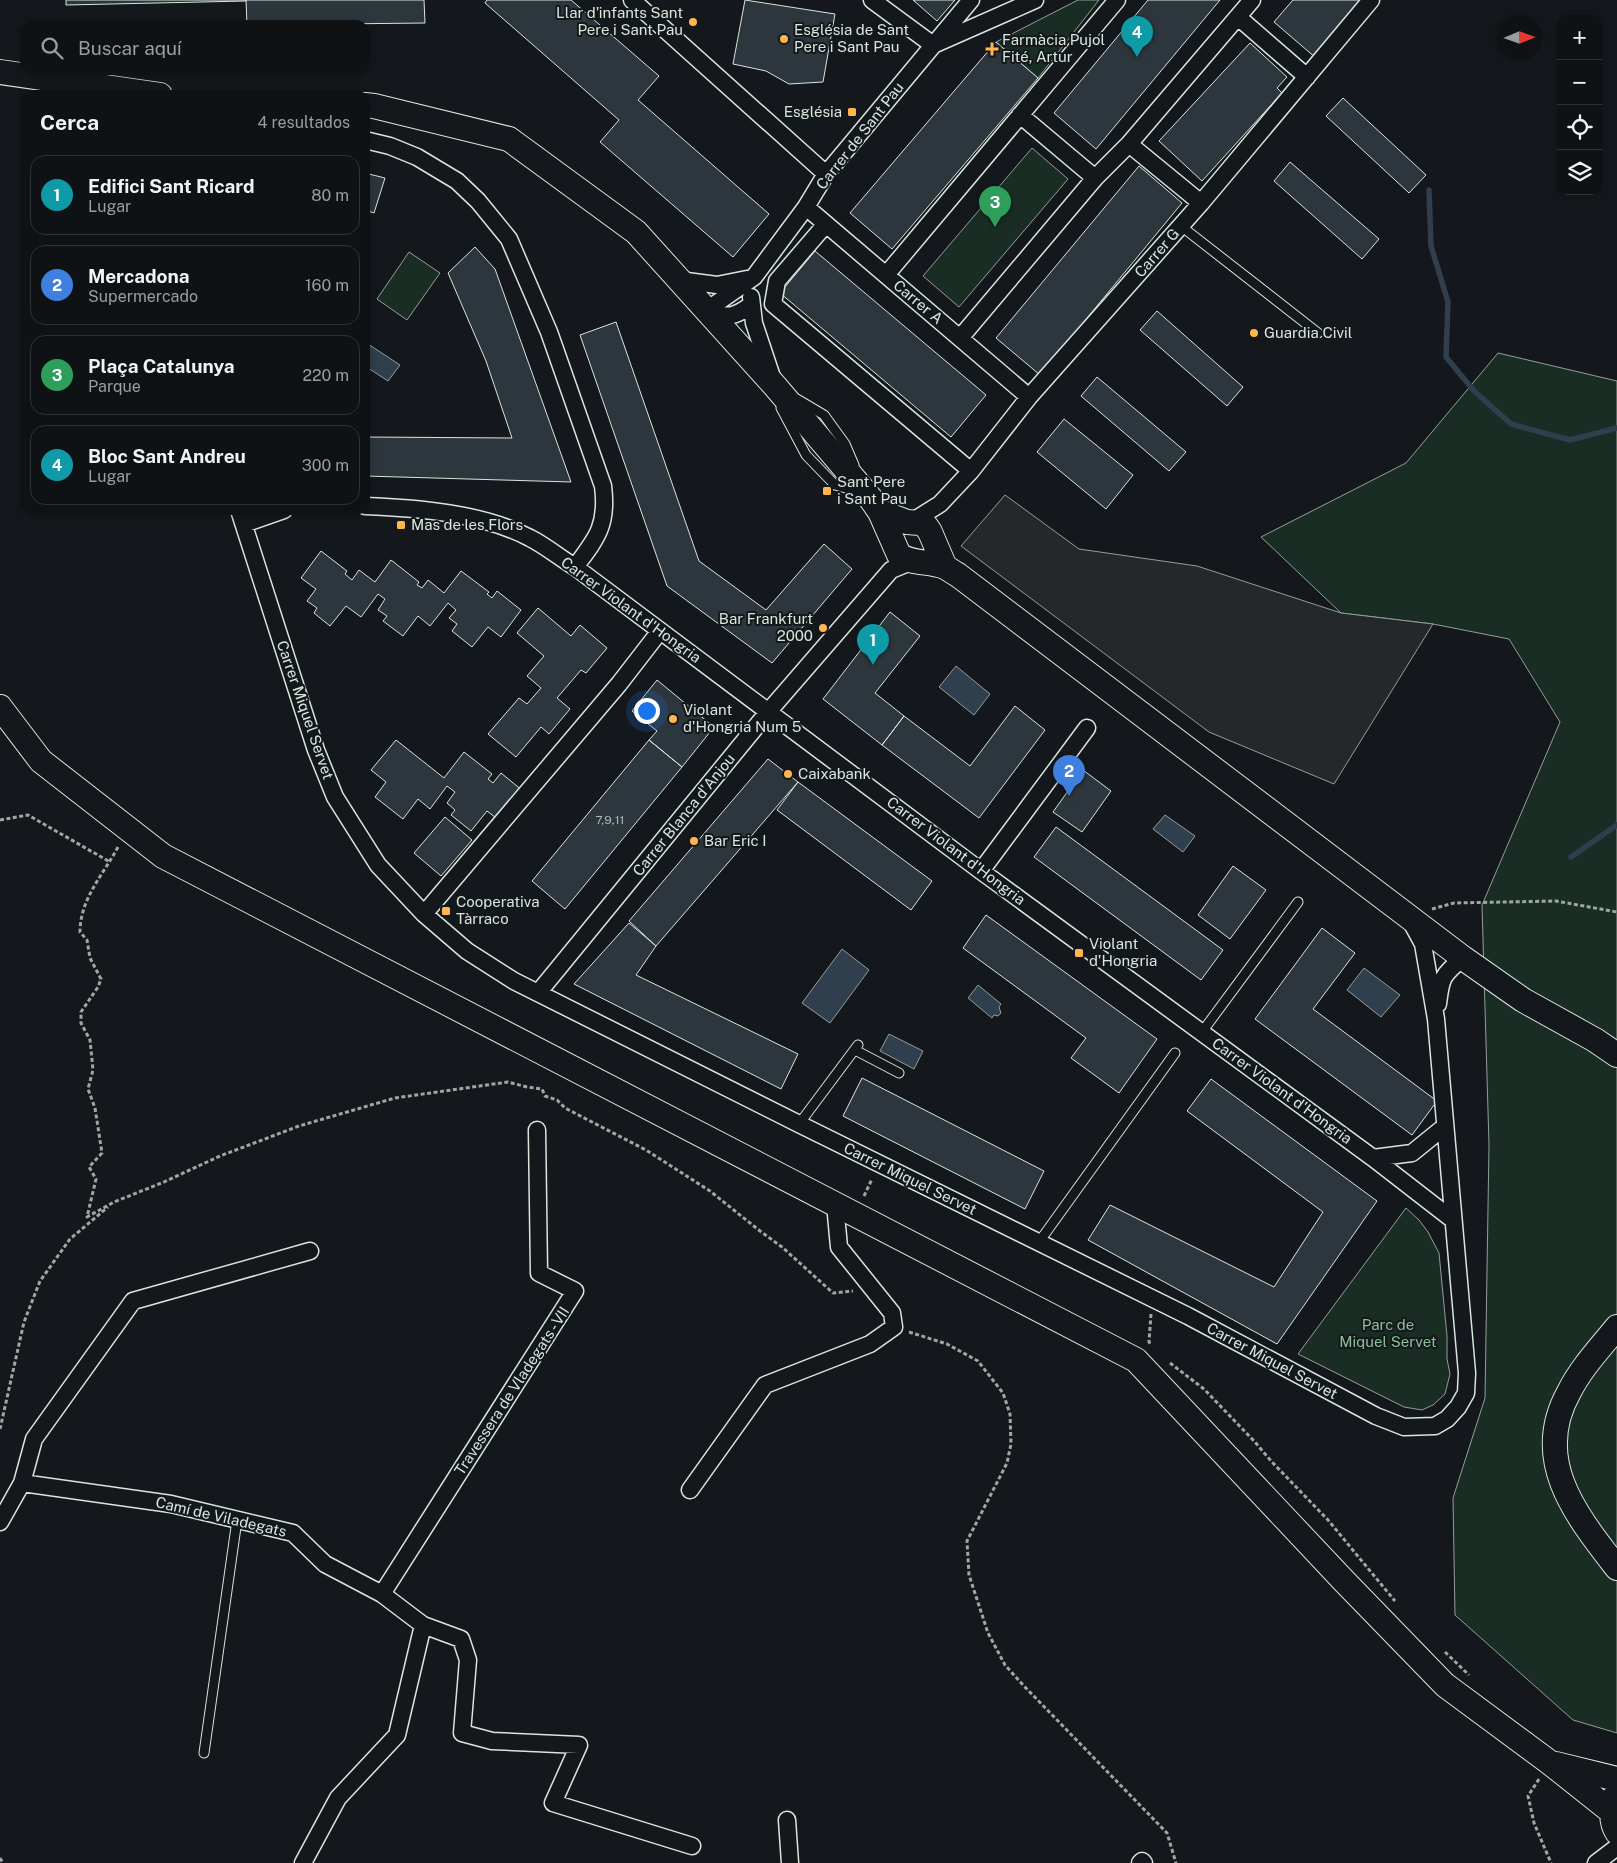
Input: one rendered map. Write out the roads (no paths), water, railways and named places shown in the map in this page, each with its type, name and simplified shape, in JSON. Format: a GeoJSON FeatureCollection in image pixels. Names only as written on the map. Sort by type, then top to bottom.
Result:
{"type":"FeatureCollection","features":[{"type":"Feature","properties":{"kind":"street"},"geometry":{"type":"LineString","coordinates":[[632,0],[826,174]]}},
{"type":"Feature","properties":{"kind":"street"},"geometry":{"type":"LineString","coordinates":[[872,0],[933,44],[1035,0]]}},
{"type":"Feature","properties":{"kind":"street","name":"Carrer de Sant Pau"},"geometry":{"type":"LineString","coordinates":[[708,313],[714,306],[754,278],[806,207],[826,174],[971,0]]}},
{"type":"Feature","properties":{"kind":"street"},"geometry":{"type":"LineString","coordinates":[[886,275],[1117,0]]}},
{"type":"Feature","properties":{"kind":"street"},"geometry":{"type":"LineString","coordinates":[[960,338],[1095,178],[1129,144],[1252,0]]}},
{"type":"Feature","properties":{"kind":"street","name":"Carrer G"},"geometry":{"type":"LineString","coordinates":[[921,529],[940,504],[971,471],[1029,397],[1201,203],[1371,0]]}},
{"type":"Feature","properties":{"kind":"street"},"geometry":{"type":"LineString","coordinates":[[1238,18],[1307,77]]}},
{"type":"Feature","properties":{"kind":"street"},"geometry":{"type":"LineString","coordinates":[[0,72],[110,90]]}},
{"type":"Feature","properties":{"kind":"street"},"geometry":{"type":"LineString","coordinates":[[40,78],[53,90]]}},
{"type":"Feature","properties":{"kind":"street"},"geometry":{"type":"LineString","coordinates":[[370,106],[509,139],[636,232],[768,379],[865,493],[880,512],[902,557]]}},
{"type":"Feature","properties":{"kind":"street"},"geometry":{"type":"LineString","coordinates":[[1020,115],[1095,178]]}},
{"type":"Feature","properties":{"kind":"street"},"geometry":{"type":"LineString","coordinates":[[370,141],[390,146],[417,158],[458,181],[478,200],[509,240],[549,332],[603,486],[605,503],[602,523],[597,538],[575,567]]}},
{"type":"Feature","properties":{"kind":"street"},"geometry":{"type":"LineString","coordinates":[[1129,144],[1201,203]]}},
{"type":"Feature","properties":{"kind":"street","name":"Carrer A"},"geometry":{"type":"LineString","coordinates":[[806,207],[1029,397]]}},
{"type":"Feature","properties":{"kind":"street"},"geometry":{"type":"LineString","coordinates":[[826,224],[777,281],[773,304],[971,471]]}},
{"type":"Feature","properties":{"kind":"street"},"geometry":{"type":"LineString","coordinates":[[679,280],[717,284],[754,278],[750,295],[751,305],[768,379]]}},
{"type":"Feature","properties":{"kind":"street"},"geometry":{"type":"LineString","coordinates":[[708,313],[728,317],[740,313],[751,305]]}},
{"type":"Feature","properties":{"kind":"street","name":"Carrer Violant d'Hongria"},"geometry":{"type":"LineString","coordinates":[[370,506],[417,508],[462,516],[496,525],[530,538],[575,567],[981,872],[1373,1158],[1453,1220]]}},
{"type":"Feature","properties":{"kind":"street"},"geometry":{"type":"LineString","coordinates":[[880,512],[921,529],[945,567],[1463,958],[1523,1000],[1595,1040],[1617,1055]]}},
{"type":"Feature","properties":{"kind":"street","name":"Carrer Miquel Servet"},"geometry":{"type":"LineString","coordinates":[[242,517],[316,750],[335,797],[378,866],[424,914],[467,951],[514,981],[1188,1316],[1376,1416],[1404,1427],[1419,1427],[1435,1426],[1447,1419],[1466,1393],[1467,1373],[1436,1019],[1423,944],[1407,916]]}},
{"type":"Feature","properties":{"kind":"street"},"geometry":{"type":"LineString","coordinates":[[902,557],[896,530],[921,529]]}},
{"type":"Feature","properties":{"kind":"street"},"geometry":{"type":"LineString","coordinates":[[902,557],[929,553],[921,529]]}},
{"type":"Feature","properties":{"kind":"street"},"geometry":{"type":"LineString","coordinates":[[902,557],[945,567]]}},
{"type":"Feature","properties":{"kind":"street","name":"Carrer Blanca d'Anjou"},"geometry":{"type":"LineString","coordinates":[[538,993],[768,712],[902,557]]}},
{"type":"Feature","properties":{"kind":"street"},"geometry":{"type":"LineString","coordinates":[[424,914],[619,684],[660,631]]}},
{"type":"Feature","properties":{"kind":"street"},"geometry":{"type":"LineString","coordinates":[[0,707],[41,762],[163,856],[1136,1360],[1344,1581],[1445,1685],[1615,1812]]}},
{"type":"Feature","properties":{"kind":"street"},"geometry":{"type":"LineString","coordinates":[[981,872],[1087,728]]}},
{"type":"Feature","properties":{"kind":"street","name":"Carrer Miquel Servet"},"geometry":{"type":"LineString","coordinates":[[1436,1019],[1441,980],[1463,958]]}},
{"type":"Feature","properties":{"kind":"street"},"geometry":{"type":"LineString","coordinates":[[1373,1158],[1412,1153],[1444,1127]]}},
{"type":"Feature","properties":{"kind":"street","name":"Travessera de Vladegats - VII"},"geometry":{"type":"LineString","coordinates":[[382,1594],[575,1291],[539,1273],[537,1130]]}},
{"type":"Feature","properties":{"kind":"street"},"geometry":{"type":"LineString","coordinates":[[690,1490],[765,1385],[870,1344],[894,1327],[892,1313],[839,1247],[835,1204]]}},
{"type":"Feature","properties":{"kind":"street"},"geometry":{"type":"LineString","coordinates":[[0,1522],[22,1483],[34,1439],[133,1301],[310,1250]]}},
{"type":"Feature","properties":{"kind":"street"},"geometry":{"type":"LineString","coordinates":[[1617,1327],[1569,1391],[1558,1418],[1554,1450],[1559,1476],[1570,1502],[1617,1568]]}},
{"type":"Feature","properties":{"kind":"street","name":"Camí de Viladegats"},"geometry":{"type":"LineString","coordinates":[[22,1483],[171,1504],[293,1533],[325,1564],[382,1594],[423,1625],[461,1639],[468,1660],[462,1734],[492,1741],[579,1745],[553,1802],[692,1846]]}},
{"type":"Feature","properties":{"kind":"street"},"geometry":{"type":"LineString","coordinates":[[303,1863],[338,1798],[396,1735],[423,1625]]}},
{"type":"Feature","properties":{"kind":"street"},"geometry":{"type":"LineString","coordinates":[[1549,1762],[1617,1779]]}},
{"type":"Feature","properties":{"kind":"street"},"geometry":{"type":"LineString","coordinates":[[787,1820],[790,1863]]}},
{"type":"Feature","properties":{"kind":"street"},"geometry":{"type":"LineString","coordinates":[[1596,1863],[1617,1847]]}},
{"type":"Feature","properties":{"kind":"street"},"geometry":{"type":"LineString","coordinates":[[1140,1863],[1142,1861],[1144,1863]]}},
{"type":"Feature","properties":{"kind":"lane"},"geometry":{"type":"LineString","coordinates":[[1181,226],[1318,334]]}},
{"type":"Feature","properties":{"kind":"lane"},"geometry":{"type":"LineString","coordinates":[[1202,1032],[1298,902]]}},
{"type":"Feature","properties":{"kind":"lane"},"geometry":{"type":"LineString","coordinates":[[799,1124],[857,1048],[899,1073]]}},
{"type":"Feature","properties":{"kind":"lane"},"geometry":{"type":"LineString","coordinates":[[1039,1242],[1175,1053]]}},
{"type":"Feature","properties":{"kind":"lane"},"geometry":{"type":"LineString","coordinates":[[204,1753],[238,1520]]}},
{"type":"Feature","properties":{"kind":"water"},"geometry":{"type":"Polygon","coordinates":[[[370,345],[400,365],[388,381],[370,369],[370,345]]]}},
{"type":"Feature","properties":{"kind":"water"},"geometry":{"type":"Polygon","coordinates":[[[956,666],[990,694],[974,715],[939,687],[956,666]]]}},
{"type":"Feature","properties":{"kind":"water"},"geometry":{"type":"Polygon","coordinates":[[[1165,815],[1195,836],[1183,852],[1153,829],[1165,815]]]}},
{"type":"Feature","properties":{"kind":"water"},"geometry":{"type":"Polygon","coordinates":[[[842,949],[869,970],[830,1023],[802,1003],[842,949]]]}},
{"type":"Feature","properties":{"kind":"water"},"geometry":{"type":"Polygon","coordinates":[[[1364,968],[1400,995],[1381,1017],[1347,990],[1364,968]]]}},
{"type":"Feature","properties":{"kind":"water"},"geometry":{"type":"Polygon","coordinates":[[[978,985],[1001,1004],[999,1007],[1001,1013],[998,1016],[994,1015],[992,1018],[968,998],[978,985]]]}},
{"type":"Feature","properties":{"kind":"water"},"geometry":{"type":"Polygon","coordinates":[[[889,1034],[923,1051],[914,1069],[880,1051],[889,1034]]]}},
{"type":"Feature","properties":{"kind":"waterway"},"geometry":{"type":"LineString","coordinates":[[1429,190],[1431,246],[1448,302],[1446,357],[1474,391],[1511,424],[1570,440],[1617,428]]}},
{"type":"Feature","properties":{"kind":"waterway"},"geometry":{"type":"LineString","coordinates":[[1571,857],[1617,825]]}},
{"type":"Feature","properties":{"kind":"place","name":"Llar d'infants Sant Pere i Sant Pau"},"geometry":{"type":"Point","coordinates":[693,22]}},
{"type":"Feature","properties":{"kind":"place","name":"Església de Sant Pere i Sant Pau"},"geometry":{"type":"Point","coordinates":[784,39]}},
{"type":"Feature","properties":{"kind":"place","name":"Farmàcia Pujol Fité, Artur"},"geometry":{"type":"Point","coordinates":[992,49]}},
{"type":"Feature","properties":{"kind":"place","name":"Bloc Sant Andreu"},"geometry":{"type":"Point","coordinates":[1137,57]}},
{"type":"Feature","properties":{"kind":"place","name":"Església"},"geometry":{"type":"Point","coordinates":[852,112]}},
{"type":"Feature","properties":{"kind":"place","name":"Plaça Catalunya"},"geometry":{"type":"Point","coordinates":[995,227]}},
{"type":"Feature","properties":{"kind":"place","name":"Guardia Civil"},"geometry":{"type":"Point","coordinates":[1254,333]}},
{"type":"Feature","properties":{"kind":"place","name":"Sant Pere i Sant Pau"},"geometry":{"type":"Point","coordinates":[827,491]}},
{"type":"Feature","properties":{"kind":"place","name":"Mas de les Flors"},"geometry":{"type":"Point","coordinates":[401,525]}},
{"type":"Feature","properties":{"kind":"place","name":"Bar Frankfurt 2000"},"geometry":{"type":"Point","coordinates":[823,628]}},
{"type":"Feature","properties":{"kind":"place","name":"Edifici Sant Ricard"},"geometry":{"type":"Point","coordinates":[873,665]}},
{"type":"Feature","properties":{"kind":"place","name":"Violant d'Hongria Num 5"},"geometry":{"type":"Point","coordinates":[673,719]}},
{"type":"Feature","properties":{"kind":"place","name":"Caixabank"},"geometry":{"type":"Point","coordinates":[788,774]}},
{"type":"Feature","properties":{"kind":"place","name":"Mercadona"},"geometry":{"type":"Point","coordinates":[1069,796]}},
{"type":"Feature","properties":{"kind":"place","name":"Bar Eric I"},"geometry":{"type":"Point","coordinates":[694,841]}},
{"type":"Feature","properties":{"kind":"place","name":"Cooperativa Tàrraco"},"geometry":{"type":"Point","coordinates":[446,911]}},
{"type":"Feature","properties":{"kind":"place","name":"Violant d'Hongria"},"geometry":{"type":"Point","coordinates":[1079,953]}},
{"type":"Feature","properties":{"kind":"park label","name":"Parc de Miquel Servet"},"geometry":{"type":"Point","coordinates":[1388,1334]}}]}
